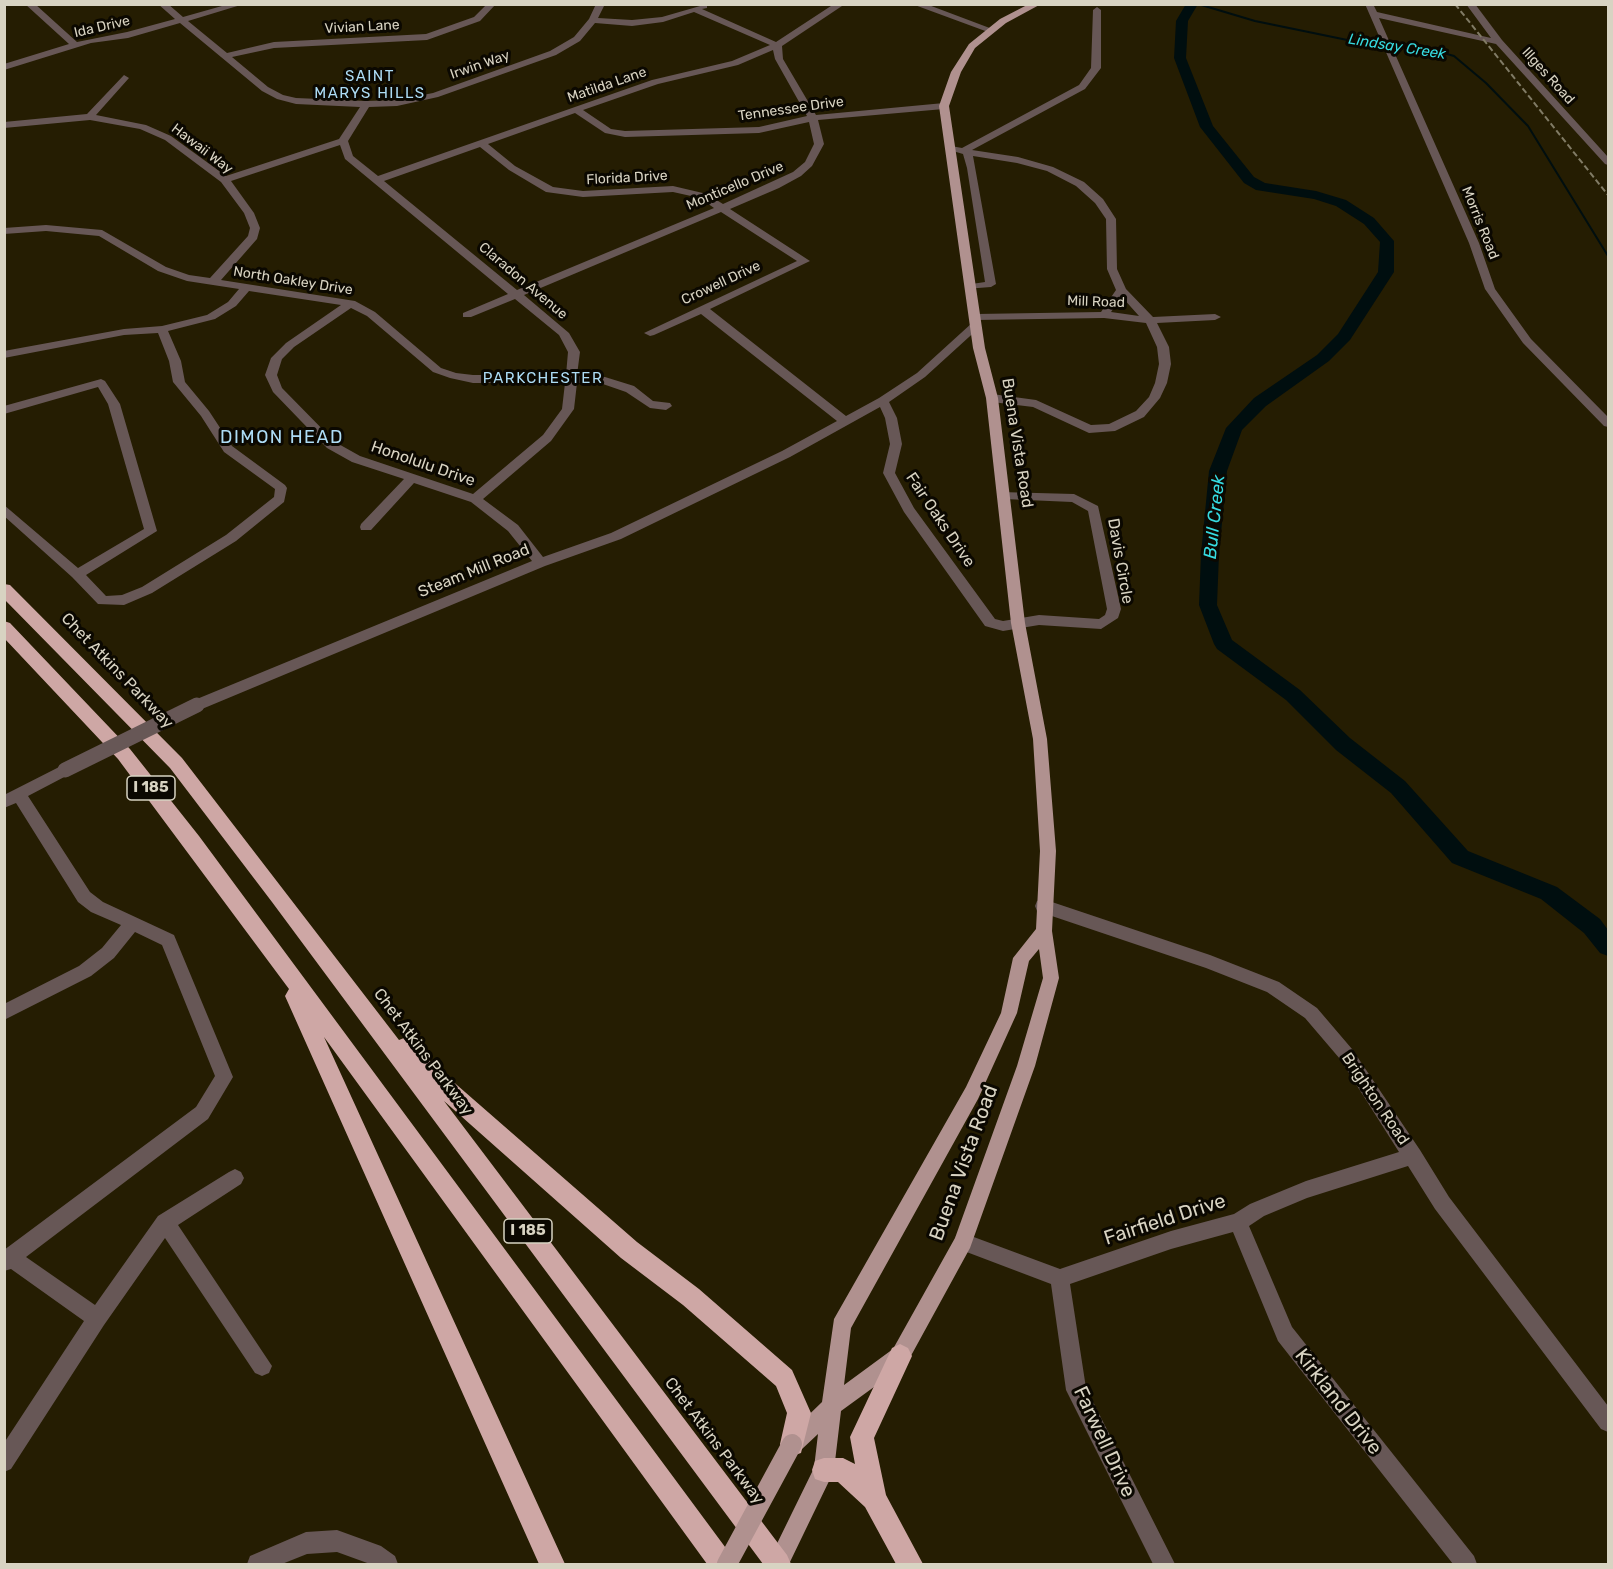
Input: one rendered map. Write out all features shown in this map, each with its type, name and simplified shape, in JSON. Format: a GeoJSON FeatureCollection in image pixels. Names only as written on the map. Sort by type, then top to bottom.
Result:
{"type":"FeatureCollection","features":[{"type":"Feature","properties":{"kind":"highway","name":"Chet Atkins Parkway"},"geometry":{"type":"LineString","coordinates":[[4,589],[176,763],[778,1564]]}},
{"type":"Feature","properties":{"kind":"highway","name":"I 185"},"geometry":{"type":"LineString","coordinates":[[4,627],[124,754],[192,841],[722,1564]]}},
{"type":"Feature","properties":{"kind":"highway"},"geometry":{"type":"LineString","coordinates":[[302,928],[426,1072],[629,1250],[691,1298],[784,1378],[799,1413],[792,1444]]}},
{"type":"Feature","properties":{"kind":"highway"},"geometry":{"type":"LineString","coordinates":[[281,964],[552,1564]]}},
{"type":"Feature","properties":{"kind":"highway"},"geometry":{"type":"LineString","coordinates":[[900,1356],[862,1437],[874,1498],[910,1564]]}},
{"type":"Feature","properties":{"kind":"highway"},"geometry":{"type":"LineString","coordinates":[[824,1470],[843,1470],[874,1498]]}},
{"type":"Feature","properties":{"kind":"main road"},"geometry":{"type":"LineString","coordinates":[[944,106],[963,58],[1003,21],[1037,4]]}},
{"type":"Feature","properties":{"kind":"main road","name":"Buena Vista Road"},"geometry":{"type":"LineString","coordinates":[[727,1564],[792,1444],[833,1405],[900,1356],[963,1242],[1026,1066],[1051,978],[1044,931],[1043,906],[1048,850],[1040,739],[1018,623],[992,398],[979,348],[944,106]]}},
{"type":"Feature","properties":{"kind":"main road","name":"Buena Vista Road"},"geometry":{"type":"LineString","coordinates":[[778,1564],[824,1470],[841,1326],[972,1093],[1009,1013],[1021,958],[1044,931]]}},
{"type":"Feature","properties":{"kind":"street"},"geometry":{"type":"LineString","coordinates":[[29,4],[76,46]]}},
{"type":"Feature","properties":{"kind":"street","name":"Irwin Way"},"geometry":{"type":"LineString","coordinates":[[162,4],[265,89],[280,97],[296,101],[366,104],[397,103],[435,95],[553,53],[577,39],[593,20],[601,4]]}},
{"type":"Feature","properties":{"kind":"street","name":"Ida Drive"},"geometry":{"type":"LineString","coordinates":[[4,67],[240,4]]}},
{"type":"Feature","properties":{"kind":"street","name":"Vivian Lane"},"geometry":{"type":"LineString","coordinates":[[226,56],[274,45],[427,37],[477,19],[492,4]]}},
{"type":"Feature","properties":{"kind":"street"},"geometry":{"type":"LineString","coordinates":[[593,20],[633,23],[663,19],[696,10],[707,4]]}},
{"type":"Feature","properties":{"kind":"street","name":"Matilda Lane"},"geometry":{"type":"LineString","coordinates":[[377,180],[655,82],[735,63],[777,45],[841,4]]}},
{"type":"Feature","properties":{"kind":"street"},"geometry":{"type":"LineString","coordinates":[[916,4],[992,30]]}},
{"type":"Feature","properties":{"kind":"street","name":"Morris Road"},"geometry":{"type":"LineString","coordinates":[[1369,4],[1474,243],[1490,289],[1527,342],[1608,423]]}},
{"type":"Feature","properties":{"kind":"street","name":"Illges Road"},"geometry":{"type":"LineString","coordinates":[[1470,4],[1499,42],[1607,162]]}},
{"type":"Feature","properties":{"kind":"street"},"geometry":{"type":"LineString","coordinates":[[696,10],[777,45]]}},
{"type":"Feature","properties":{"kind":"street"},"geometry":{"type":"LineString","coordinates":[[966,149],[1082,87],[1096,68],[1096,10]]}},
{"type":"Feature","properties":{"kind":"street"},"geometry":{"type":"LineString","coordinates":[[1373,14],[1499,42]]}},
{"type":"Feature","properties":{"kind":"street","name":"Monticello Drive"},"geometry":{"type":"LineString","coordinates":[[466,315],[775,186],[797,174],[809,164],[819,144],[813,118],[779,60],[777,45]]}},
{"type":"Feature","properties":{"kind":"street"},"geometry":{"type":"LineString","coordinates":[[90,117],[124,78]]}},
{"type":"Feature","properties":{"kind":"street"},"geometry":{"type":"LineString","coordinates":[[225,180],[342,141],[366,104]]}},
{"type":"Feature","properties":{"kind":"street","name":"Tennessee Drive"},"geometry":{"type":"LineString","coordinates":[[576,110],[608,131],[625,134],[759,130],[813,118],[944,106]]}},
{"type":"Feature","properties":{"kind":"street","name":"Hawaii Way"},"geometry":{"type":"LineString","coordinates":[[4,125],[90,117],[156,131],[225,180],[249,213],[255,228],[253,237],[212,283]]}},
{"type":"Feature","properties":{"kind":"street","name":"Claradon Avenue"},"geometry":{"type":"LineString","coordinates":[[342,141],[348,157],[563,333],[574,352],[573,379],[568,409],[547,438],[475,500]]}},
{"type":"Feature","properties":{"kind":"street","name":"Florida Drive"},"geometry":{"type":"LineString","coordinates":[[481,143],[512,168],[550,190],[583,194],[674,189],[703,196],[805,261]]}},
{"type":"Feature","properties":{"kind":"street"},"geometry":{"type":"LineString","coordinates":[[951,149],[966,149],[1018,160],[1050,170],[1080,184],[1093,195],[1111,219],[1112,269],[1121,290],[1150,320],[1163,348],[1165,364],[1154,398],[1127,422],[1111,428],[1089,429],[1036,404],[992,398]]}},
{"type":"Feature","properties":{"kind":"street"},"geometry":{"type":"LineString","coordinates":[[966,149],[972,168],[991,284],[969,287]]}},
{"type":"Feature","properties":{"kind":"street","name":"North Oakley Drive"},"geometry":{"type":"LineString","coordinates":[[4,231],[46,228],[102,233],[162,269],[187,278],[351,303],[371,314],[437,370],[454,376],[484,379],[601,379],[630,389],[650,404],[666,406]]}},
{"type":"Feature","properties":{"kind":"street","name":"Crowell Drive"},"geometry":{"type":"LineString","coordinates":[[650,333],[805,261]]}},
{"type":"Feature","properties":{"kind":"street"},"geometry":{"type":"LineString","coordinates":[[4,355],[124,332],[162,329],[211,317],[232,304],[246,288]]}},
{"type":"Feature","properties":{"kind":"street"},"geometry":{"type":"LineString","coordinates":[[1104,315],[1121,290]]}},
{"type":"Feature","properties":{"kind":"street","name":"Honolulu Drive"},"geometry":{"type":"LineString","coordinates":[[351,303],[290,345],[277,358],[271,375],[277,389],[331,444],[356,459],[475,500],[513,528],[540,563]]}},
{"type":"Feature","properties":{"kind":"street"},"geometry":{"type":"LineString","coordinates":[[702,309],[846,422]]}},
{"type":"Feature","properties":{"kind":"street","name":"Mill Road"},"geometry":{"type":"LineString","coordinates":[[976,321],[1104,315],[1150,320],[1215,317]]}},
{"type":"Feature","properties":{"kind":"street","name":"Steam Mill Road"},"geometry":{"type":"LineString","coordinates":[[12,798],[197,705],[540,563],[616,536],[786,454],[884,400],[921,375],[976,321]]}},
{"type":"Feature","properties":{"kind":"street"},"geometry":{"type":"LineString","coordinates":[[4,509],[77,574],[102,601],[124,600],[147,590],[231,538],[280,499],[281,488],[228,448],[205,414],[190,399],[179,382],[175,361],[162,329]]}},
{"type":"Feature","properties":{"kind":"street"},"geometry":{"type":"LineString","coordinates":[[945,353],[979,348]]}},
{"type":"Feature","properties":{"kind":"street"},"geometry":{"type":"LineString","coordinates":[[4,410],[51,395],[101,383],[114,404],[151,531],[77,574]]}},
{"type":"Feature","properties":{"kind":"street","name":"Fair Oaks Drive"},"geometry":{"type":"LineString","coordinates":[[884,400],[891,418],[896,444],[889,473],[908,509],[990,623],[1003,626],[1018,623]]}},
{"type":"Feature","properties":{"kind":"street"},"geometry":{"type":"LineString","coordinates":[[366,527],[413,477]]}},
{"type":"Feature","properties":{"kind":"street","name":"Davis Circle"},"geometry":{"type":"LineString","coordinates":[[1004,495],[1074,498],[1094,509],[1114,609],[1111,618],[1101,624],[1039,620],[1018,623]]}},
{"type":"Feature","properties":{"kind":"street"},"geometry":{"type":"LineString","coordinates":[[12,798],[84,897],[97,907],[168,940],[224,1077],[202,1113],[8,1260],[97,1318]]}},
{"type":"Feature","properties":{"kind":"street","name":"Brighton Road"},"geometry":{"type":"LineString","coordinates":[[1043,906],[1210,962],[1273,987],[1311,1013],[1346,1054],[1414,1156],[1442,1203],[1608,1422]]}},
{"type":"Feature","properties":{"kind":"street"},"geometry":{"type":"LineString","coordinates":[[4,1013],[85,971],[108,953],[133,922]]}},
{"type":"Feature","properties":{"kind":"street","name":"Fairfield Drive"},"geometry":{"type":"LineString","coordinates":[[1060,1278],[1171,1240],[1238,1222],[1257,1210],[1306,1190],[1414,1156]]}},
{"type":"Feature","properties":{"kind":"street"},"geometry":{"type":"LineString","coordinates":[[4,1462],[97,1318],[165,1222],[235,1178]]}},
{"type":"Feature","properties":{"kind":"street"},"geometry":{"type":"LineString","coordinates":[[165,1222],[262,1366]]}},
{"type":"Feature","properties":{"kind":"street","name":"Kirkland Drive"},"geometry":{"type":"LineString","coordinates":[[1238,1222],[1286,1334],[1339,1405],[1466,1564]]}},
{"type":"Feature","properties":{"kind":"street"},"geometry":{"type":"LineString","coordinates":[[963,1242],[1060,1278]]}},
{"type":"Feature","properties":{"kind":"street","name":"Farwell Drive"},"geometry":{"type":"LineString","coordinates":[[1060,1278],[1076,1390],[1164,1564]]}},
{"type":"Feature","properties":{"kind":"street"},"geometry":{"type":"LineString","coordinates":[[258,1564],[306,1543],[337,1541],[373,1554],[387,1564]]}},
{"type":"Feature","properties":{"kind":"waterway","name":"Bull Creek"},"geometry":{"type":"LineString","coordinates":[[1192,4],[1182,21],[1180,58],[1207,127],[1249,180],[1261,187],[1316,195],[1341,203],[1369,221],[1387,241],[1386,272],[1344,337],[1323,358],[1260,402],[1234,428],[1218,471],[1210,554],[1208,605],[1224,644],[1293,695],[1343,744],[1398,787],[1460,857],[1549,893],[1592,926],[1608,946]]}},
{"type":"Feature","properties":{"kind":"waterway","name":"Lindsay Creek"},"geometry":{"type":"LineString","coordinates":[[1198,4],[1255,21],[1357,42],[1433,50],[1454,56],[1486,83],[1528,126],[1608,256]]}},
{"type":"Feature","properties":{"kind":"railway"},"geometry":{"type":"LineString","coordinates":[[1455,4],[1608,195]]}},
{"type":"Feature","properties":{"kind":"district","name":"SAINT MARYS HILLS"},"geometry":{"type":"Point","coordinates":[370,86]}},
{"type":"Feature","properties":{"kind":"district","name":"PARKCHESTER"},"geometry":{"type":"Point","coordinates":[543,379]}},
{"type":"Feature","properties":{"kind":"district","name":"DIMON HEAD"},"geometry":{"type":"Point","coordinates":[282,438]}}]}
